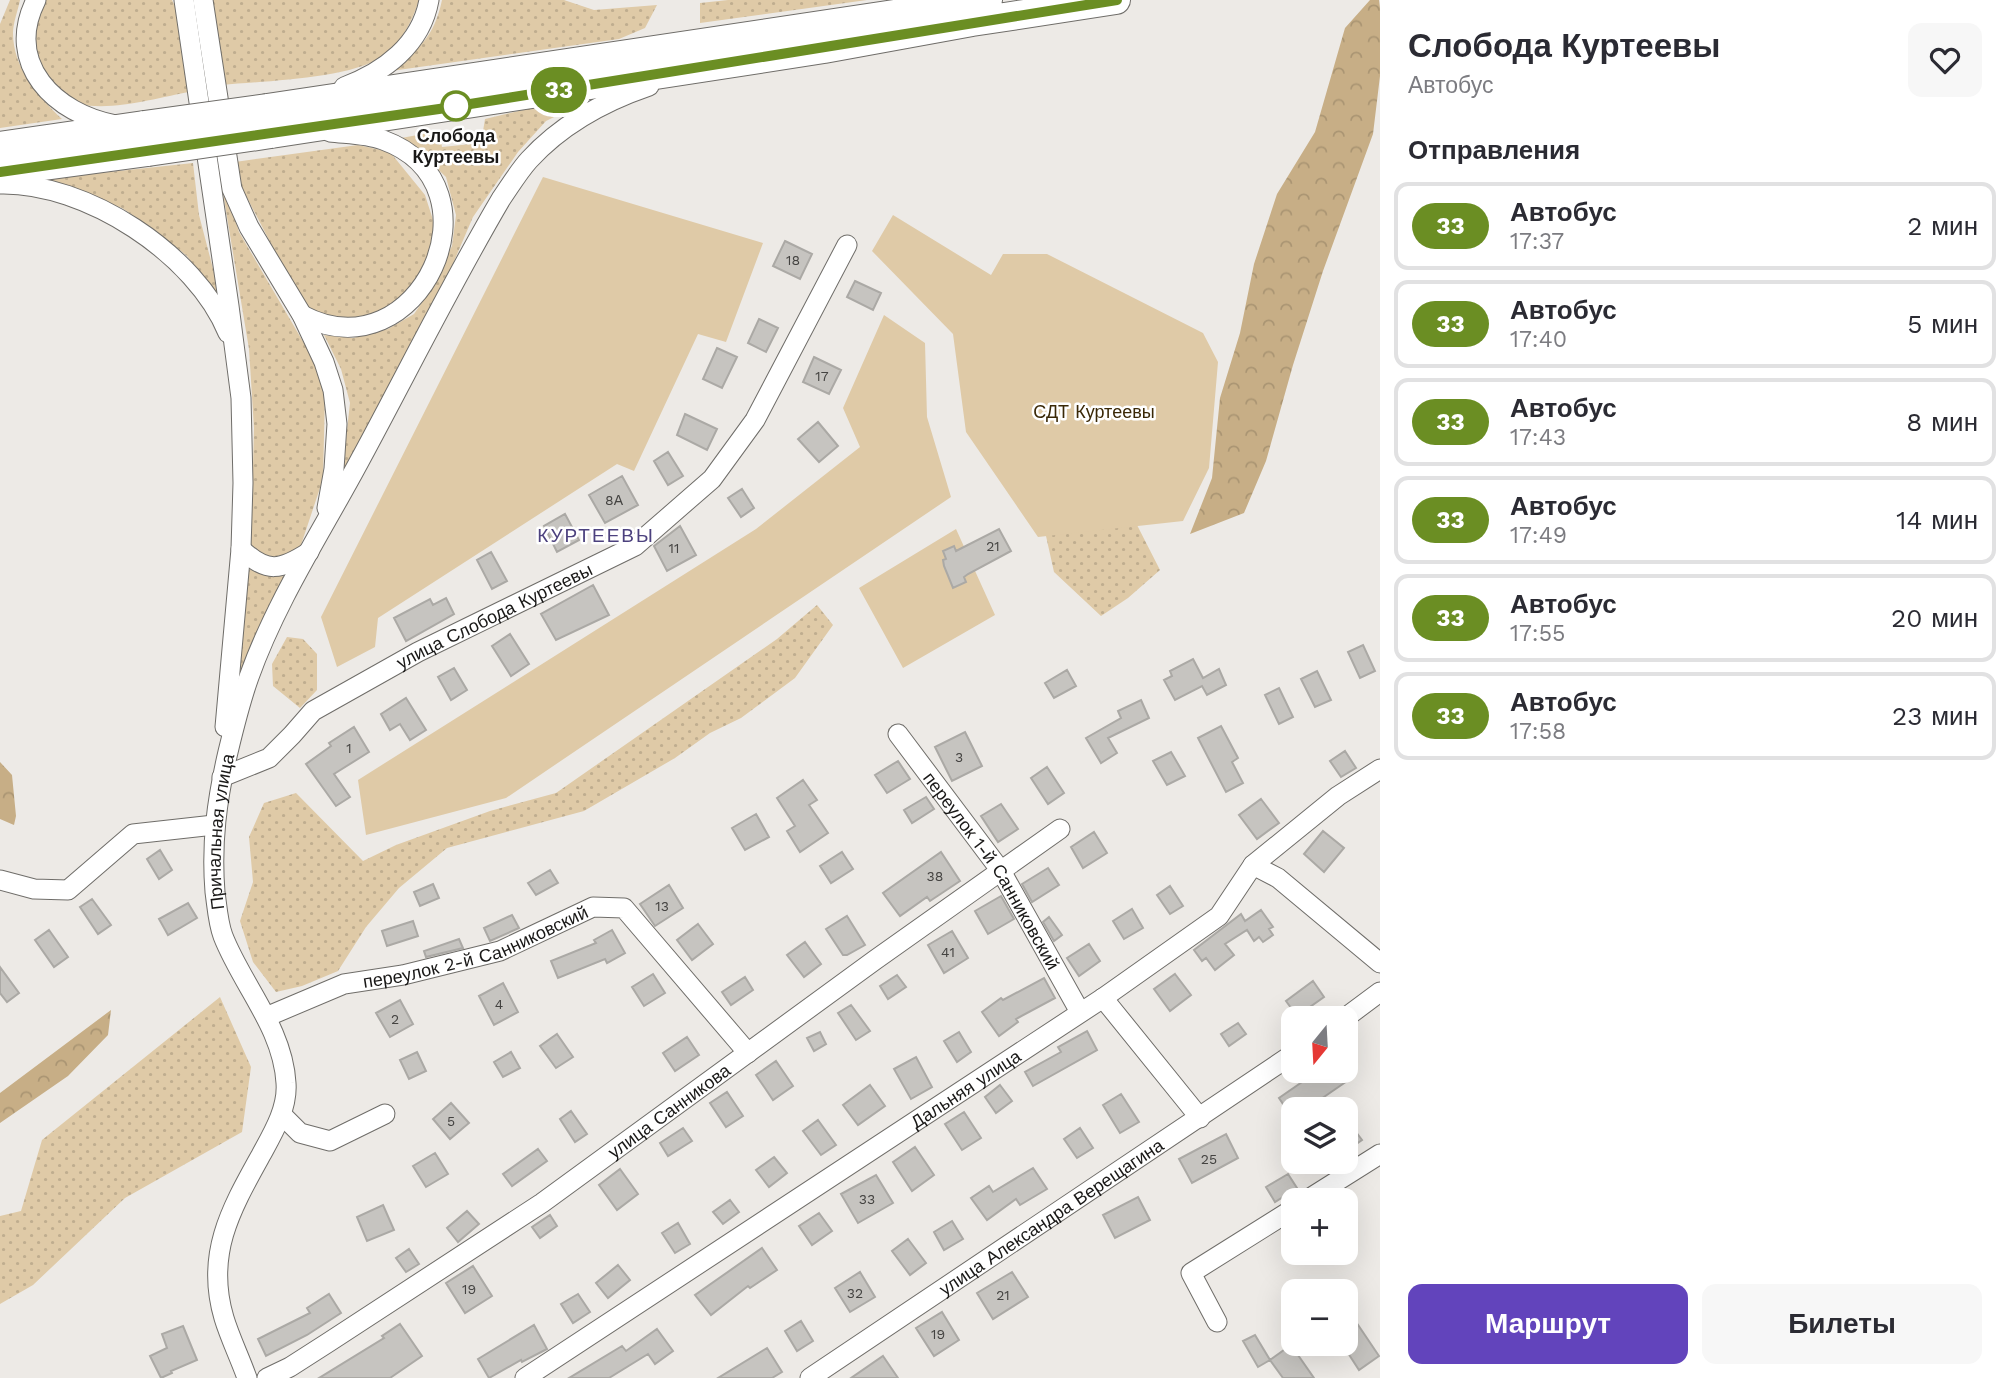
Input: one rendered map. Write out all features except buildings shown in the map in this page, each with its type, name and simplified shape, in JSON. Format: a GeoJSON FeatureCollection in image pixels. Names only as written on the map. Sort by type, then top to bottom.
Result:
{"type":"FeatureCollection","features":[{"type":"Feature","properties":{"kind":"highway"},"geometry":{"type":"LineString","coordinates":[[0,146],[140,135],[303,116],[988,0]]}},
{"type":"Feature","properties":{"kind":"highway"},"geometry":{"type":"LineString","coordinates":[[303,116],[703,67],[1116,0]]}},
{"type":"Feature","properties":{"kind":"highway"},"geometry":{"type":"LineString","coordinates":[[0,172],[140,135]]}},
{"type":"Feature","properties":{"kind":"street"},"geometry":{"type":"LineString","coordinates":[[37,0],[30,18],[26,44],[29,61],[43,86],[55,99],[88,118],[140,135]]}},
{"type":"Feature","properties":{"kind":"street"},"geometry":{"type":"LineString","coordinates":[[203,0],[232,189],[249,227],[302,315],[324,362],[333,390],[337,424],[334,469],[324,522]]}},
{"type":"Feature","properties":{"kind":"street"},"geometry":{"type":"LineString","coordinates":[[303,116],[385,67],[413,40],[429,0]]}},
{"type":"Feature","properties":{"kind":"street"},"geometry":{"type":"LineString","coordinates":[[183,2],[241,398],[241,549],[222,777]]}},
{"type":"Feature","properties":{"kind":"street"},"geometry":{"type":"LineString","coordinates":[[324,522],[359,464],[477,240],[529,160],[558,134],[611,100],[703,67]]}},
{"type":"Feature","properties":{"kind":"street"},"geometry":{"type":"LineString","coordinates":[[302,315],[315,322],[345,329],[388,318],[411,300],[429,278],[441,252],[444,231],[442,206],[435,184],[424,167],[410,155],[380,138],[303,116]]}},
{"type":"Feature","properties":{"kind":"street"},"geometry":{"type":"LineString","coordinates":[[0,184],[44,190],[71,198],[122,220],[161,247],[186,270],[204,292],[227,330],[237,358]]}},
{"type":"Feature","properties":{"kind":"street","name":"улица Слобода Куртеевы"},"geometry":{"type":"LineString","coordinates":[[222,777],[269,758],[313,711],[418,652],[635,546],[712,479],[755,420],[847,245]]}},
{"type":"Feature","properties":{"kind":"street","name":"Причальная улица"},"geometry":{"type":"LineString","coordinates":[[247,1378],[224,1321],[218,1292],[217,1266],[224,1230],[233,1206],[282,1115],[287,1085],[281,1055],[266,1017],[239,970],[222,933],[215,894],[214,825],[222,777],[239,706],[250,674],[324,522]]}},
{"type":"Feature","properties":{"kind":"street"},"geometry":{"type":"LineString","coordinates":[[241,549],[253,561],[269,568],[290,564],[309,552]]}},
{"type":"Feature","properties":{"kind":"street","name":"переулок 1-й Санниковский"},"geometry":{"type":"LineString","coordinates":[[898,734],[1001,871],[1080,1012]]}},
{"type":"Feature","properties":{"kind":"street","name":"Дальняя улица"},"geometry":{"type":"LineString","coordinates":[[525,1378],[1103,998],[1219,916],[1253,865],[1338,796],[1380,769]]}},
{"type":"Feature","properties":{"kind":"street"},"geometry":{"type":"LineString","coordinates":[[0,880],[34,889],[68,890],[133,834],[214,825]]}},
{"type":"Feature","properties":{"kind":"street","name":"улица Санникова"},"geometry":{"type":"LineString","coordinates":[[267,1378],[329,1342],[542,1203],[1060,829]]}},
{"type":"Feature","properties":{"kind":"street"},"geometry":{"type":"LineString","coordinates":[[1253,865],[1278,878],[1380,963]]}},
{"type":"Feature","properties":{"kind":"street","name":"переулок 2-й Санниковский"},"geometry":{"type":"LineString","coordinates":[[266,1017],[344,984],[403,975],[500,951],[593,907],[624,908],[748,1053]]}},
{"type":"Feature","properties":{"kind":"street"},"geometry":{"type":"LineString","coordinates":[[1103,998],[1200,1118]]}},
{"type":"Feature","properties":{"kind":"street"},"geometry":{"type":"LineString","coordinates":[[1358,1010],[1378,998]]}},
{"type":"Feature","properties":{"kind":"street","name":"улица Александра Верещагина"},"geometry":{"type":"LineString","coordinates":[[810,1378],[1281,1062]]}},
{"type":"Feature","properties":{"kind":"street"},"geometry":{"type":"LineString","coordinates":[[282,1115],[300,1133],[330,1141],[385,1114]]}},
{"type":"Feature","properties":{"kind":"street"},"geometry":{"type":"LineString","coordinates":[[1326,1188],[1380,1154]]}},
{"type":"Feature","properties":{"kind":"street"},"geometry":{"type":"LineString","coordinates":[[1217,1322],[1191,1273],[1281,1217]]}},
{"type":"Feature","properties":{"kind":"green space"},"geometry":{"type":"Polygon","coordinates":[[[10,0],[20,0],[13,33],[14,46],[22,70],[44,101],[62,119],[0,128],[0,24],[10,0]]]}},
{"type":"Feature","properties":{"kind":"green space"},"geometry":{"type":"Polygon","coordinates":[[[43,0],[172,0],[177,10],[189,92],[105,106],[88,106],[60,95],[43,71],[36,51],[35,33],[43,0]]]}},
{"type":"Feature","properties":{"kind":"green space"},"geometry":{"type":"Polygon","coordinates":[[[212,0],[419,0],[400,39],[388,52],[367,64],[305,78],[222,85],[212,0]]]}},
{"type":"Feature","properties":{"kind":"green space"},"geometry":{"type":"Polygon","coordinates":[[[442,0],[564,0],[594,10],[657,5],[645,28],[619,39],[391,71],[430,33],[442,0]]]}},
{"type":"Feature","properties":{"kind":"green space"},"geometry":{"type":"Polygon","coordinates":[[[728,0],[867,0],[700,23],[700,3],[728,0]]]}},
{"type":"Feature","properties":{"kind":"green space"},"geometry":{"type":"Polygon","coordinates":[[[1370,0],[1379,0],[1380,8],[1380,76],[1373,134],[1323,271],[1266,461],[1244,513],[1190,534],[1212,478],[1220,398],[1240,333],[1254,264],[1277,194],[1315,132],[1345,28],[1370,0]]]}},
{"type":"Feature","properties":{"kind":"green space"},"geometry":{"type":"Polygon","coordinates":[[[589,100],[546,121],[518,152],[473,217],[452,266],[341,483],[350,403],[341,369],[324,335],[353,338],[388,329],[414,314],[452,246],[456,215],[446,177],[424,156],[396,139],[439,131],[442,147],[481,143],[485,119],[531,108],[589,100]]]}},
{"type":"Feature","properties":{"kind":"green space"},"geometry":{"type":"Polygon","coordinates":[[[358,145],[390,152],[425,195],[434,223],[433,253],[405,296],[385,310],[358,320],[312,312],[296,292],[241,186],[235,162],[358,145]]]}},
{"type":"Feature","properties":{"kind":"green space"},"geometry":{"type":"Polygon","coordinates":[[[193,163],[199,215],[222,303],[187,256],[122,208],[35,180],[193,163]]]}},
{"type":"Feature","properties":{"kind":"green space"},"geometry":{"type":"Polygon","coordinates":[[[218,163],[239,232],[315,362],[325,394],[323,479],[300,548],[289,555],[270,557],[259,554],[251,544],[254,428],[249,349],[218,163]]]}},
{"type":"Feature","properties":{"kind":"green space"},"geometry":{"type":"Polygon","coordinates":[[[543,177],[763,243],[726,342],[698,334],[634,471],[617,464],[378,618],[375,647],[337,667],[321,617],[543,177]]]}},
{"type":"Feature","properties":{"kind":"green space","name":"СДТ Куртеевы"},"geometry":{"type":"Polygon","coordinates":[[[893,215],[991,275],[1003,254],[1047,254],[1203,333],[1218,362],[1209,468],[1183,521],[1038,537],[966,432],[953,334],[872,251],[893,215]]]}},
{"type":"Feature","properties":{"kind":"green space"},"geometry":{"type":"Polygon","coordinates":[[[884,315],[925,343],[927,417],[951,497],[506,798],[366,835],[358,780],[756,529],[860,447],[843,408],[884,315]]]}},
{"type":"Feature","properties":{"kind":"green space"},"geometry":{"type":"Polygon","coordinates":[[[1069,510],[1137,525],[1160,570],[1128,598],[1101,616],[1054,572],[1046,536],[1069,510]]]}},
{"type":"Feature","properties":{"kind":"green space"},"geometry":{"type":"Polygon","coordinates":[[[956,529],[995,615],[903,668],[859,588],[956,529]]]}},
{"type":"Feature","properties":{"kind":"green space"},"geometry":{"type":"Polygon","coordinates":[[[246,569],[286,577],[233,702],[246,569]]]}},
{"type":"Feature","properties":{"kind":"green space"},"geometry":{"type":"Polygon","coordinates":[[[817,605],[833,625],[795,678],[741,718],[710,733],[675,758],[584,811],[447,848],[399,888],[366,927],[338,971],[302,986],[276,992],[253,962],[240,921],[253,882],[249,837],[264,803],[296,793],[363,861],[396,845],[490,811],[556,793],[777,639],[817,605]]]}},
{"type":"Feature","properties":{"kind":"green space"},"geometry":{"type":"Polygon","coordinates":[[[287,637],[303,639],[317,654],[317,690],[300,708],[273,686],[272,664],[287,637]]]}},
{"type":"Feature","properties":{"kind":"green space"},"geometry":{"type":"Polygon","coordinates":[[[0,762],[12,775],[16,816],[14,825],[0,819],[0,762]]]}},
{"type":"Feature","properties":{"kind":"green space"},"geometry":{"type":"Polygon","coordinates":[[[220,997],[251,1067],[242,1132],[125,1198],[33,1285],[0,1304],[0,1216],[21,1211],[42,1140],[220,997]]]}},
{"type":"Feature","properties":{"kind":"green space"},"geometry":{"type":"Polygon","coordinates":[[[111,1010],[108,1035],[68,1076],[0,1123],[0,1093],[111,1010]]]}},
{"type":"Feature","properties":{"kind":"bus line","name":"33"},"geometry":{"type":"LineString","coordinates":[[0,172],[305,130],[1117,0]]}},
{"type":"Feature","properties":{"kind":"place","name":"Слобода Куртеевы"},"geometry":{"type":"Point","coordinates":[456,106]}},
{"type":"Feature","properties":{"kind":"district","name":"КУРТЕЕВЫ"},"geometry":{"type":"Point","coordinates":[596,535]}}]}
